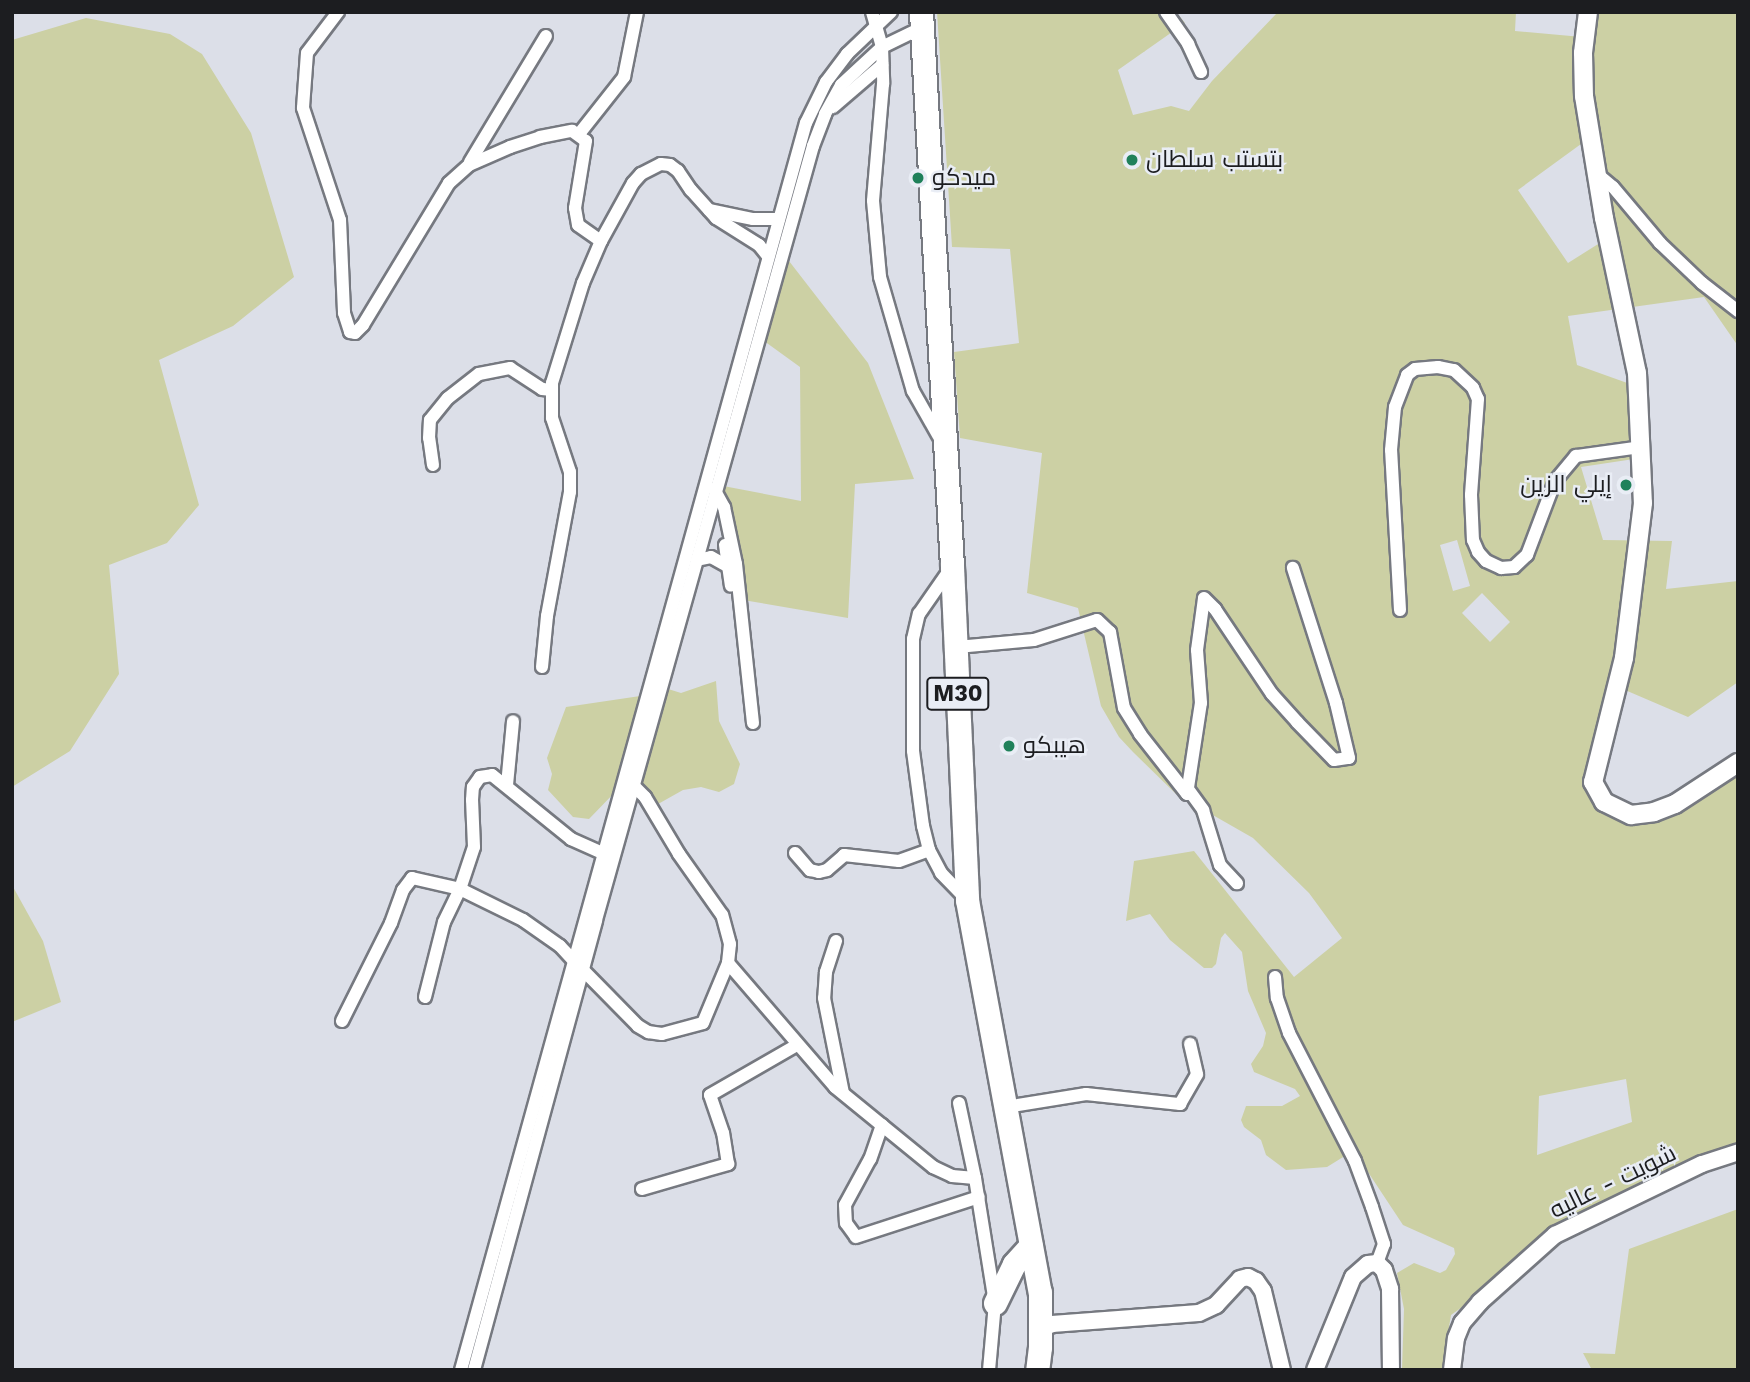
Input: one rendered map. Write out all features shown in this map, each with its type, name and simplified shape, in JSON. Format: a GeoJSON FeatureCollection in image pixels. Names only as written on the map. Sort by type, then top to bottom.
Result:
{"type":"FeatureCollection","features":[{"type":"Feature","properties":{"kind":"highway","name":"M30"},"geometry":{"type":"LineString","coordinates":[[925,17],[952,566],[980,897],[1031,1245],[1046,1327],[1037,1370]]}},
{"type":"Feature","properties":{"kind":"highway","name":"M30"},"geometry":{"type":"LineString","coordinates":[[925,17],[968,646],[965,719],[967,900],[1006,1074],[1018,1105],[1047,1266],[1047,1370]]}},
{"type":"Feature","properties":{"kind":"highway"},"geometry":{"type":"LineString","coordinates":[[995,1303],[1014,1264],[1031,1245]]}},
{"type":"Feature","properties":{"kind":"main road"},"geometry":{"type":"LineString","coordinates":[[1588,12],[1583,53],[1584,85],[1595,172],[1637,373],[1643,516],[1626,648],[1593,782],[1604,802],[1630,815],[1654,812],[1675,804],[1738,763]]}},
{"type":"Feature","properties":{"kind":"street"},"geometry":{"type":"LineString","coordinates":[[338,12],[307,53],[303,108],[340,220],[344,313],[350,332],[355,333],[363,325],[449,183],[468,165],[545,36]]}},
{"type":"Feature","properties":{"kind":"street"},"geometry":{"type":"LineString","coordinates":[[579,134],[624,77],[637,12]]}},
{"type":"Feature","properties":{"kind":"street"},"geometry":{"type":"LineString","coordinates":[[579,966],[603,853],[634,785],[697,560],[710,490],[768,256],[813,104],[874,18],[891,12]]}},
{"type":"Feature","properties":{"kind":"street"},"geometry":{"type":"LineString","coordinates":[[1166,12],[1188,44],[1201,72]]}},
{"type":"Feature","properties":{"kind":"street"},"geometry":{"type":"LineString","coordinates":[[461,1370],[480,1325],[710,490],[825,114],[841,85],[882,47],[925,17]]}},
{"type":"Feature","properties":{"kind":"street"},"geometry":{"type":"LineString","coordinates":[[874,18],[882,47],[883,65],[873,201],[880,277],[913,391],[944,445]]}},
{"type":"Feature","properties":{"kind":"street"},"geometry":{"type":"LineString","coordinates":[[825,114],[883,65]]}},
{"type":"Feature","properties":{"kind":"street"},"geometry":{"type":"LineString","coordinates":[[468,165],[540,137],[572,131],[579,134],[586,141],[587,148],[575,208],[578,225],[601,241]]}},
{"type":"Feature","properties":{"kind":"street"},"geometry":{"type":"LineString","coordinates":[[542,667],[547,616],[570,492],[570,472],[552,418],[552,390],[583,283],[601,241],[633,183],[641,174],[661,164],[670,165],[678,171],[709,210],[726,225],[759,245],[768,256]]}},
{"type":"Feature","properties":{"kind":"street"},"geometry":{"type":"LineString","coordinates":[[1595,172],[1613,187],[1660,243],[1702,283],[1738,311]]}},
{"type":"Feature","properties":{"kind":"street"},"geometry":{"type":"LineString","coordinates":[[709,210],[753,219],[779,219]]}},
{"type":"Feature","properties":{"kind":"street"},"geometry":{"type":"LineString","coordinates":[[433,465],[430,420],[448,398],[479,374],[510,368],[542,389],[552,390]]}},
{"type":"Feature","properties":{"kind":"street"},"geometry":{"type":"LineString","coordinates":[[1400,610],[1391,450],[1395,407],[1407,375],[1416,369],[1454,370],[1473,388],[1478,399],[1471,495],[1474,540],[1478,552],[1486,561],[1501,568],[1514,567],[1527,555],[1555,481],[1576,456],[1641,447]]}},
{"type":"Feature","properties":{"kind":"street"},"geometry":{"type":"LineString","coordinates":[[710,490],[740,611]]}},
{"type":"Feature","properties":{"kind":"street"},"geometry":{"type":"LineString","coordinates":[[710,490],[724,507],[732,544],[753,723]]}},
{"type":"Feature","properties":{"kind":"street"},"geometry":{"type":"LineString","coordinates":[[697,560],[716,558],[727,566]]}},
{"type":"Feature","properties":{"kind":"street"},"geometry":{"type":"LineString","coordinates":[[952,566],[919,614],[913,639],[913,751],[929,850],[941,873],[967,900]]}},
{"type":"Feature","properties":{"kind":"street"},"geometry":{"type":"LineString","coordinates":[[968,646],[1034,640],[1097,620],[1110,632],[1124,708],[1140,734],[1187,794],[1200,703],[1197,650],[1204,598],[1289,712],[1334,760],[1349,758],[1336,703],[1293,568]]}},
{"type":"Feature","properties":{"kind":"street"},"geometry":{"type":"LineString","coordinates":[[507,786],[513,721]]}},
{"type":"Feature","properties":{"kind":"street"},"geometry":{"type":"LineString","coordinates":[[425,997],[444,922],[460,889],[474,847],[472,800],[476,781],[486,775],[492,775],[571,839],[603,853]]}},
{"type":"Feature","properties":{"kind":"street"},"geometry":{"type":"LineString","coordinates":[[342,1021],[391,923],[402,890],[412,878],[460,889],[523,920],[579,966],[638,1026],[648,1032],[662,1034],[703,1023],[727,963],[730,944],[722,915],[679,854],[645,797],[634,785]]}},
{"type":"Feature","properties":{"kind":"street"},"geometry":{"type":"LineString","coordinates":[[1188,789],[1203,810],[1220,865],[1237,883]]}},
{"type":"Feature","properties":{"kind":"street"},"geometry":{"type":"LineString","coordinates":[[795,853],[810,870],[819,872],[827,870],[844,855],[899,861],[929,850]]}},
{"type":"Feature","properties":{"kind":"street"},"geometry":{"type":"LineString","coordinates":[[836,942],[826,972],[824,998],[843,1093]]}},
{"type":"Feature","properties":{"kind":"street"},"geometry":{"type":"LineString","coordinates":[[727,963],[797,1045],[843,1093],[933,1167],[952,1176],[975,1178]]}},
{"type":"Feature","properties":{"kind":"street"},"geometry":{"type":"LineString","coordinates":[[1275,977],[1277,998],[1289,1033],[1355,1161],[1372,1207],[1384,1244],[1377,1263]]}},
{"type":"Feature","properties":{"kind":"street"},"geometry":{"type":"LineString","coordinates":[[1018,1105],[1086,1094],[1180,1104],[1197,1074],[1190,1044]]}},
{"type":"Feature","properties":{"kind":"street"},"geometry":{"type":"LineString","coordinates":[[642,1189],[728,1164],[723,1133],[710,1095],[797,1045]]}},
{"type":"Feature","properties":{"kind":"street"},"geometry":{"type":"LineString","coordinates":[[959,1103],[979,1197],[995,1303],[989,1370]]}},
{"type":"Feature","properties":{"kind":"street"},"geometry":{"type":"LineString","coordinates":[[882,1125],[870,1159],[845,1205],[846,1223],[856,1237],[979,1197]]}},
{"type":"Feature","properties":{"kind":"street","name":"شويت - عاليه"},"geometry":{"type":"LineString","coordinates":[[1452,1370],[1456,1338],[1462,1323],[1480,1302],[1555,1235],[1702,1164],[1738,1152]]}},
{"type":"Feature","properties":{"kind":"street"},"geometry":{"type":"LineString","coordinates":[[1315,1370],[1353,1277],[1368,1264],[1377,1263]]}},
{"type":"Feature","properties":{"kind":"street"},"geometry":{"type":"LineString","coordinates":[[1377,1263],[1384,1270],[1390,1289],[1391,1370]]}},
{"type":"Feature","properties":{"kind":"street"},"geometry":{"type":"LineString","coordinates":[[1046,1327],[1199,1314],[1216,1305],[1240,1279],[1248,1277],[1260,1285],[1263,1291],[1282,1370]]}},
{"type":"Feature","properties":{"kind":"street"},"geometry":{"type":"LineString","coordinates":[[474,1370],[480,1325]]}},
{"type":"Feature","properties":{"kind":"green space"},"geometry":{"type":"Polygon","coordinates":[[[937,12],[1176,12],[1185,23],[1118,70],[1133,115],[1171,106],[1189,111],[1212,81],[1278,12],[1516,12],[1515,31],[1582,37],[1582,12],[1738,12],[1738,346],[1704,297],[1568,316],[1577,365],[1644,389],[1647,457],[1581,467],[1603,540],[1672,541],[1666,589],[1738,581],[1738,682],[1688,717],[1625,690],[1602,739],[1601,788],[1621,804],[1645,810],[1738,763],[1738,1146],[1699,1159],[1531,1258],[1451,1315],[1442,1370],[1402,1369],[1404,1309],[1397,1273],[1414,1263],[1440,1273],[1446,1270],[1455,1254],[1454,1248],[1403,1225],[1360,1160],[1348,1154],[1327,1167],[1286,1170],[1266,1155],[1261,1140],[1244,1127],[1241,1120],[1246,1106],[1282,1106],[1300,1096],[1295,1089],[1254,1072],[1251,1064],[1263,1046],[1266,1033],[1248,991],[1242,952],[1225,933],[1221,938],[1216,964],[1212,968],[1204,968],[1170,940],[1150,914],[1126,921],[1134,861],[1194,851],[1294,977],[1342,938],[1309,893],[1253,838],[1176,794],[1119,737],[1101,706],[1078,608],[1027,593],[1042,453],[960,438],[954,352],[1019,343],[1010,249],[952,247],[937,12]],[[1592,136],[1518,190],[1568,263],[1614,234],[1592,136]],[[1457,540],[1440,545],[1453,591],[1470,586],[1457,540]],[[1482,593],[1462,613],[1490,642],[1510,622],[1482,593]],[[1626,1079],[1539,1096],[1537,1155],[1632,1122],[1626,1079]]]}},
{"type":"Feature","properties":{"kind":"green space"},"geometry":{"type":"Polygon","coordinates":[[[86,18],[170,34],[202,54],[251,133],[294,277],[233,326],[159,360],[199,505],[167,543],[109,565],[119,674],[70,751],[12,787],[12,40],[86,18]]]}},
{"type":"Feature","properties":{"kind":"green space"},"geometry":{"type":"Polygon","coordinates":[[[789,261],[868,363],[914,479],[855,484],[848,618],[743,600],[718,485],[801,501],[800,367],[760,338],[789,261]]]}},
{"type":"Feature","properties":{"kind":"green space"},"geometry":{"type":"Polygon","coordinates":[[[716,681],[719,721],[740,764],[734,784],[719,792],[701,787],[683,790],[651,808],[618,789],[589,819],[573,817],[548,790],[552,774],[547,758],[566,707],[647,695],[665,688],[681,693],[716,681]]]}},
{"type":"Feature","properties":{"kind":"green space"},"geometry":{"type":"Polygon","coordinates":[[[12,885],[43,941],[61,1002],[12,1022],[12,885]]]}},
{"type":"Feature","properties":{"kind":"green space"},"geometry":{"type":"Polygon","coordinates":[[[1738,1209],[1738,1370],[1592,1370],[1583,1353],[1615,1354],[1629,1249],[1738,1209]]]}},
{"type":"Feature","properties":{"kind":"place","name":"بتستب سلطان"},"geometry":{"type":"Point","coordinates":[1132,160]}},
{"type":"Feature","properties":{"kind":"place","name":"ميدكو"},"geometry":{"type":"Point","coordinates":[918,178]}},
{"type":"Feature","properties":{"kind":"place","name":"إيلي الزين"},"geometry":{"type":"Point","coordinates":[1626,485]}},
{"type":"Feature","properties":{"kind":"place","name":"هيبكو"},"geometry":{"type":"Point","coordinates":[1009,746]}}]}
